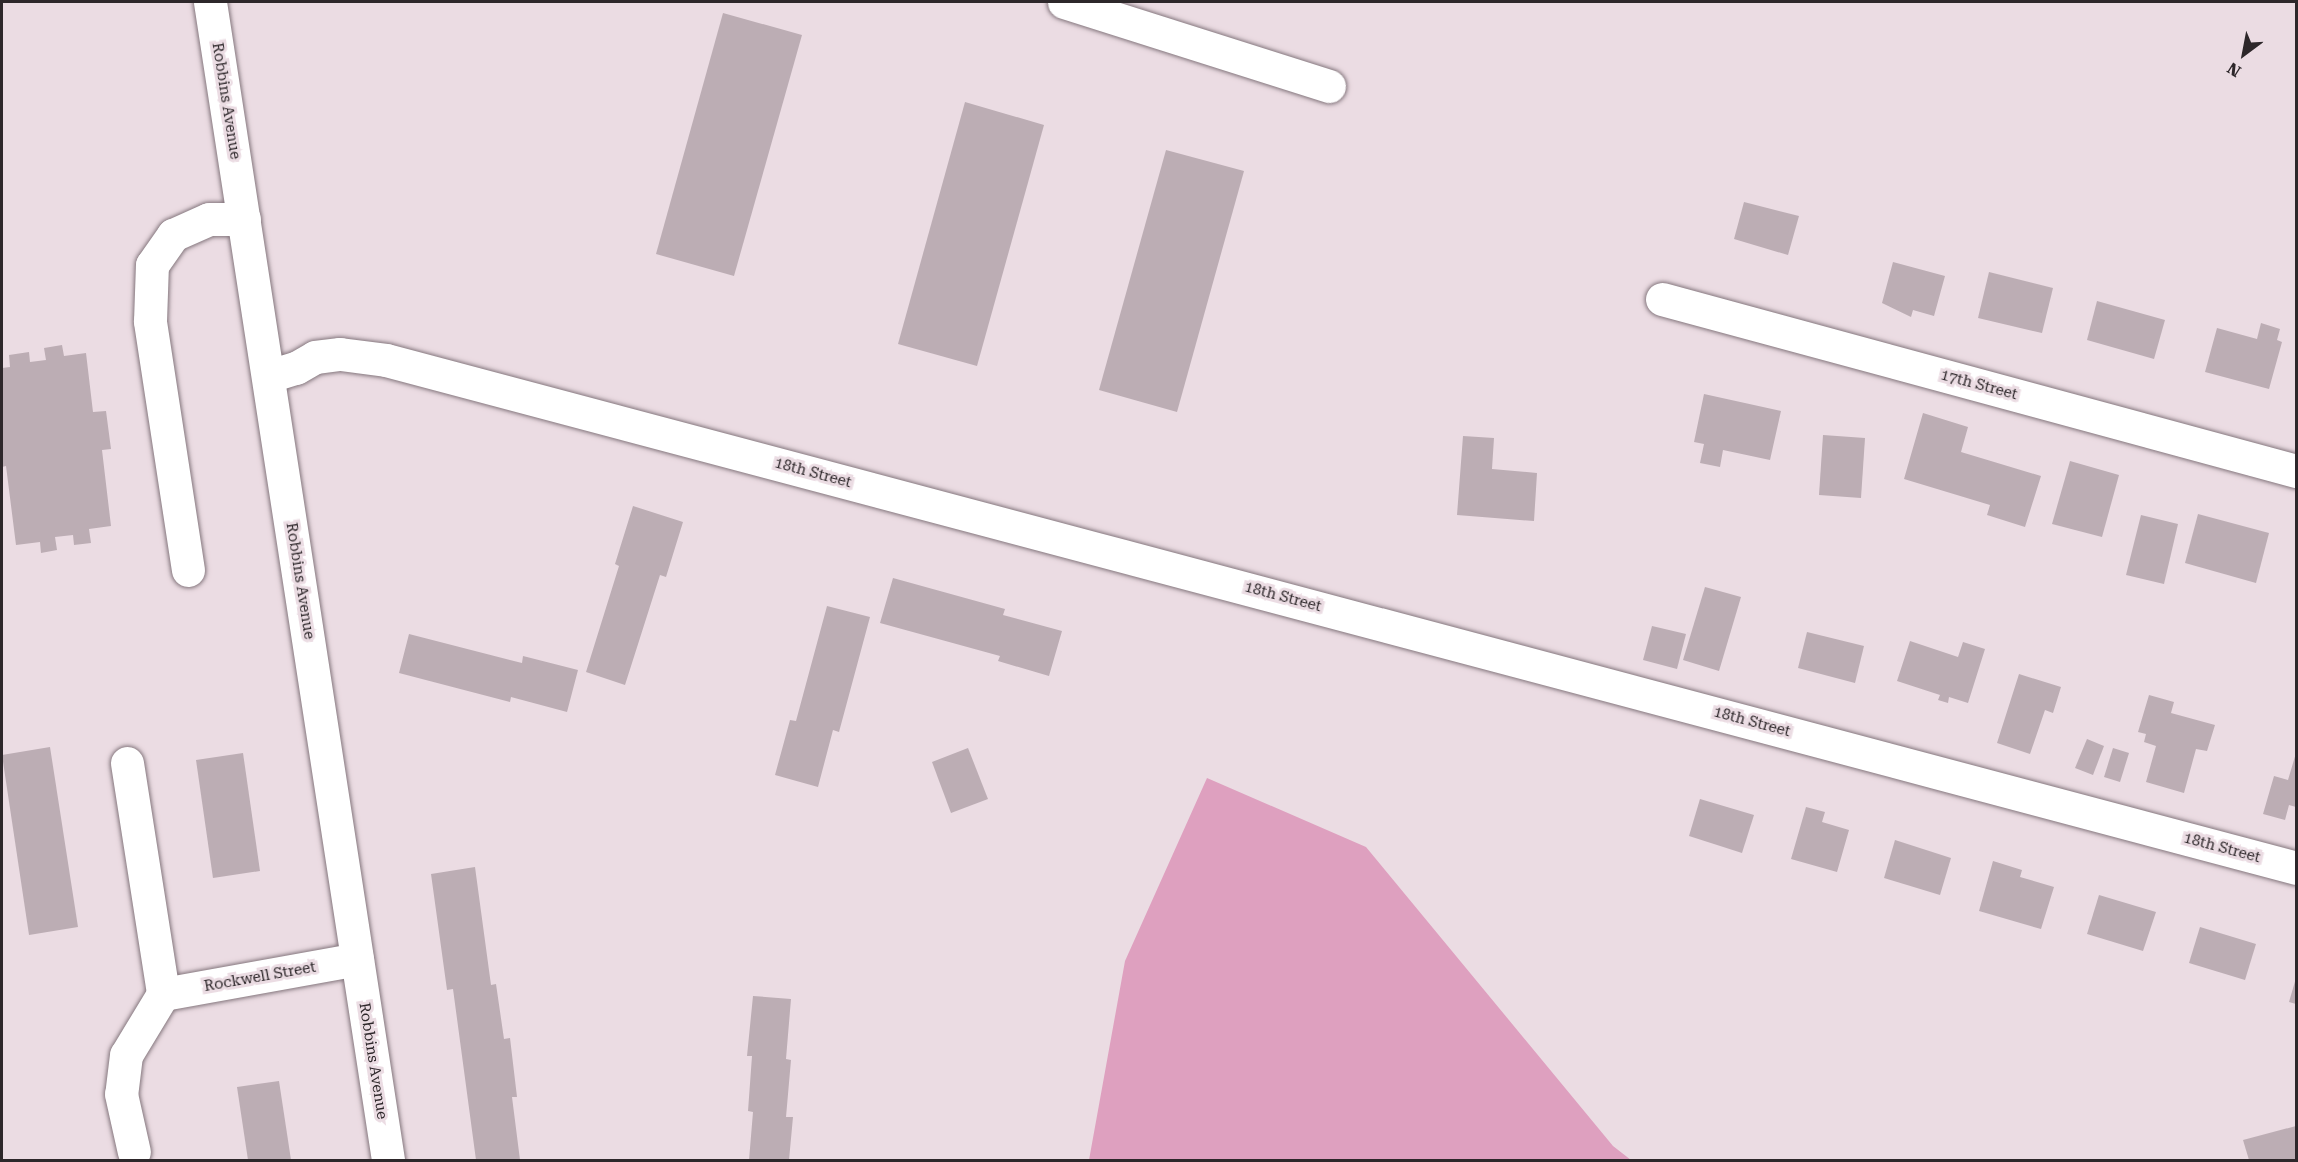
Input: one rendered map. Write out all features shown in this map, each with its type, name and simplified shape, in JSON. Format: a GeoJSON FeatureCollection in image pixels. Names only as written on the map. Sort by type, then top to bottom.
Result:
{"type":"FeatureCollection","features":[{"type":"Feature","properties":{"kind":"street","name":"Robbins Avenue"},"geometry":{"type":"LineString","coordinates":[[210,2],[388,1161]]}},
{"type":"Feature","properties":{"kind":"street"},"geometry":{"type":"LineString","coordinates":[[1064,2],[1329,86]]}},
{"type":"Feature","properties":{"kind":"street"},"geometry":{"type":"LineString","coordinates":[[188,570],[150,321],[152,265],[173,235],[209,219],[244,219]]}},
{"type":"Feature","properties":{"kind":"street","name":"17th Street"},"geometry":{"type":"LineString","coordinates":[[1662,299],[2296,471]]}},
{"type":"Feature","properties":{"kind":"street","name":"18th Street"},"geometry":{"type":"LineString","coordinates":[[269,376],[296,368],[315,357],[340,354],[386,360],[2296,868]]}},
{"type":"Feature","properties":{"kind":"street"},"geometry":{"type":"LineString","coordinates":[[127,763],[163,994],[126,1054],[121,1094],[134,1152]]}},
{"type":"Feature","properties":{"kind":"street","name":"Rockwell Street"},"geometry":{"type":"LineString","coordinates":[[163,994],[357,959]]}},
{"type":"Feature","properties":{"kind":"shaded area"},"geometry":{"type":"Polygon","coordinates":[[[1207,778],[1366,847],[1613,1146],[1631,1160],[1089,1160],[1125,961],[1207,778]]]}},
{"type":"Feature","properties":{"kind":"building"},"geometry":{"type":"Polygon","coordinates":[[[723,13],[802,35],[734,276],[656,254],[723,13]]]}},
{"type":"Feature","properties":{"kind":"building"},"geometry":{"type":"Polygon","coordinates":[[[965,102],[1044,125],[977,366],[898,344],[965,102]]]}},
{"type":"Feature","properties":{"kind":"building"},"geometry":{"type":"Polygon","coordinates":[[[1166,150],[1244,171],[1177,412],[1099,390],[1166,150]]]}},
{"type":"Feature","properties":{"kind":"building"},"geometry":{"type":"Polygon","coordinates":[[[1744,202],[1799,216],[1788,255],[1734,239],[1744,202]]]}},
{"type":"Feature","properties":{"kind":"building"},"geometry":{"type":"Polygon","coordinates":[[[1893,262],[1945,276],[1934,316],[1913,310],[1911,317],[1882,303],[1893,262]]]}},
{"type":"Feature","properties":{"kind":"building"},"geometry":{"type":"Polygon","coordinates":[[[1989,272],[2053,288],[2042,333],[1978,318],[1989,272]]]}},
{"type":"Feature","properties":{"kind":"building"},"geometry":{"type":"Polygon","coordinates":[[[2097,301],[2165,320],[2154,359],[2087,340],[2097,301]]]}},
{"type":"Feature","properties":{"kind":"building"},"geometry":{"type":"Polygon","coordinates":[[[2261,323],[2280,329],[2277,340],[2282,342],[2269,389],[2205,372],[2217,328],[2257,339],[2261,323]]]}},
{"type":"Feature","properties":{"kind":"building"},"geometry":{"type":"Polygon","coordinates":[[[62,345],[64,356],[86,353],[93,412],[106,411],[111,449],[102,450],[111,526],[89,529],[91,543],[74,545],[73,535],[55,537],[57,550],[41,553],[40,542],[16,545],[6,466],[2,467],[2,368],[10,367],[9,355],[29,352],[30,362],[46,360],[44,348],[62,345]]]}},
{"type":"Feature","properties":{"kind":"building"},"geometry":{"type":"Polygon","coordinates":[[[1704,394],[1781,411],[1770,460],[1723,450],[1720,467],[1700,463],[1704,444],[1694,442],[1704,394]]]}},
{"type":"Feature","properties":{"kind":"building"},"geometry":{"type":"Polygon","coordinates":[[[1923,413],[1968,427],[1961,452],[2041,476],[2025,527],[1987,515],[1990,505],[1904,479],[1923,413]]]}},
{"type":"Feature","properties":{"kind":"building"},"geometry":{"type":"Polygon","coordinates":[[[1823,435],[1865,438],[1861,498],[1819,495],[1823,435]]]}},
{"type":"Feature","properties":{"kind":"building"},"geometry":{"type":"Polygon","coordinates":[[[1463,436],[1494,438],[1492,469],[1537,473],[1534,521],[1457,515],[1463,436]]]}},
{"type":"Feature","properties":{"kind":"building"},"geometry":{"type":"Polygon","coordinates":[[[2070,461],[2119,475],[2102,537],[2052,524],[2070,461]]]}},
{"type":"Feature","properties":{"kind":"building"},"geometry":{"type":"Polygon","coordinates":[[[633,506],[683,522],[666,577],[660,575],[625,685],[586,672],[619,566],[615,564],[633,506]]]}},
{"type":"Feature","properties":{"kind":"building"},"geometry":{"type":"Polygon","coordinates":[[[2198,514],[2269,533],[2256,583],[2185,563],[2198,514]]]}},
{"type":"Feature","properties":{"kind":"building"},"geometry":{"type":"Polygon","coordinates":[[[2141,515],[2178,524],[2164,584],[2126,575],[2141,515]]]}},
{"type":"Feature","properties":{"kind":"building"},"geometry":{"type":"Polygon","coordinates":[[[893,578],[1005,609],[1003,615],[1062,631],[1049,676],[998,661],[1000,656],[880,623],[893,578]]]}},
{"type":"Feature","properties":{"kind":"building"},"geometry":{"type":"Polygon","coordinates":[[[1705,587],[1741,597],[1719,671],[1683,660],[1705,587]]]}},
{"type":"Feature","properties":{"kind":"building"},"geometry":{"type":"Polygon","coordinates":[[[827,606],[870,617],[839,732],[833,730],[818,787],[775,775],[790,720],[796,721],[827,606]]]}},
{"type":"Feature","properties":{"kind":"building"},"geometry":{"type":"Polygon","coordinates":[[[1652,626],[1686,634],[1677,669],[1643,660],[1652,626]]]}},
{"type":"Feature","properties":{"kind":"building"},"geometry":{"type":"Polygon","coordinates":[[[1807,632],[1864,646],[1855,683],[1798,668],[1807,632]]]}},
{"type":"Feature","properties":{"kind":"building"},"geometry":{"type":"Polygon","coordinates":[[[409,634],[522,663],[523,656],[578,670],[567,712],[511,697],[510,702],[399,673],[409,634]]]}},
{"type":"Feature","properties":{"kind":"building"},"geometry":{"type":"Polygon","coordinates":[[[1910,641],[1958,657],[1963,642],[1985,649],[1968,703],[1949,697],[1948,703],[1938,700],[1940,695],[1897,681],[1910,641]]]}},
{"type":"Feature","properties":{"kind":"building"},"geometry":{"type":"Polygon","coordinates":[[[2019,674],[2061,687],[2053,713],[2045,710],[2030,754],[1997,743],[2019,674]]]}},
{"type":"Feature","properties":{"kind":"building"},"geometry":{"type":"Polygon","coordinates":[[[2149,695],[2174,702],[2171,713],[2215,725],[2207,751],[2196,749],[2184,793],[2146,782],[2156,746],[2144,742],[2146,734],[2138,732],[2149,695]]]}},
{"type":"Feature","properties":{"kind":"building"},"geometry":{"type":"Polygon","coordinates":[[[2087,739],[2104,746],[2093,775],[2075,768],[2087,739]]]}},
{"type":"Feature","properties":{"kind":"building"},"geometry":{"type":"Polygon","coordinates":[[[50,747],[78,927],[29,935],[2,755],[50,747]]]}},
{"type":"Feature","properties":{"kind":"building"},"geometry":{"type":"Polygon","coordinates":[[[968,748],[988,799],[951,813],[932,762],[968,748]]]}},
{"type":"Feature","properties":{"kind":"building"},"geometry":{"type":"Polygon","coordinates":[[[2113,748],[2129,753],[2120,782],[2104,777],[2113,748]]]}},
{"type":"Feature","properties":{"kind":"building"},"geometry":{"type":"Polygon","coordinates":[[[243,753],[260,871],[213,878],[196,760],[243,753]]]}},
{"type":"Feature","properties":{"kind":"building"},"geometry":{"type":"Polygon","coordinates":[[[2296,753],[2296,807],[2289,805],[2285,820],[2263,814],[2274,776],[2288,780],[2296,753]]]}},
{"type":"Feature","properties":{"kind":"building"},"geometry":{"type":"Polygon","coordinates":[[[1700,799],[1754,815],[1742,853],[1689,836],[1700,799]]]}},
{"type":"Feature","properties":{"kind":"building"},"geometry":{"type":"Polygon","coordinates":[[[1806,807],[1825,812],[1822,822],[1849,830],[1837,872],[1791,859],[1806,807]]]}},
{"type":"Feature","properties":{"kind":"building"},"geometry":{"type":"Polygon","coordinates":[[[1895,840],[1951,858],[1940,895],[1884,878],[1895,840]]]}},
{"type":"Feature","properties":{"kind":"building"},"geometry":{"type":"Polygon","coordinates":[[[1993,861],[2022,870],[2020,877],[2054,887],[2041,929],[1979,911],[1993,861]]]}},
{"type":"Feature","properties":{"kind":"building"},"geometry":{"type":"Polygon","coordinates":[[[475,867],[491,985],[496,984],[504,1039],[510,1038],[517,1097],[512,1097],[520,1160],[476,1160],[453,989],[447,990],[431,874],[475,867]]]}},
{"type":"Feature","properties":{"kind":"building"},"geometry":{"type":"Polygon","coordinates":[[[2099,895],[2156,912],[2143,951],[2087,934],[2099,895]]]}},
{"type":"Feature","properties":{"kind":"building"},"geometry":{"type":"Polygon","coordinates":[[[2200,927],[2256,944],[2245,980],[2189,963],[2200,927]]]}},
{"type":"Feature","properties":{"kind":"building"},"geometry":{"type":"Polygon","coordinates":[[[2296,978],[2296,1004],[2289,1002],[2296,978]]]}},
{"type":"Feature","properties":{"kind":"building"},"geometry":{"type":"Polygon","coordinates":[[[753,996],[791,999],[786,1059],[791,1060],[786,1117],[793,1117],[789,1160],[749,1160],[753,1112],[748,1111],[752,1056],[747,1056],[753,996]]]}},
{"type":"Feature","properties":{"kind":"building"},"geometry":{"type":"Polygon","coordinates":[[[279,1081],[291,1160],[248,1160],[237,1087],[279,1081]]]}},
{"type":"Feature","properties":{"kind":"building"},"geometry":{"type":"Polygon","coordinates":[[[2296,1126],[2296,1160],[2249,1160],[2243,1140],[2296,1126]]]}}]}
